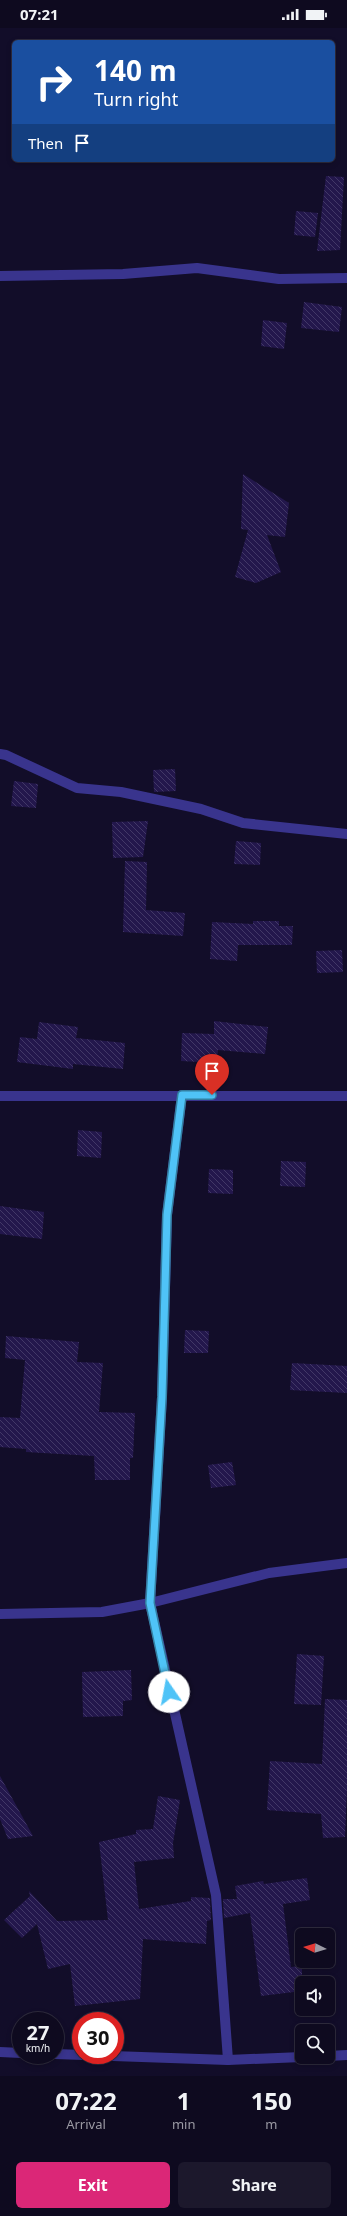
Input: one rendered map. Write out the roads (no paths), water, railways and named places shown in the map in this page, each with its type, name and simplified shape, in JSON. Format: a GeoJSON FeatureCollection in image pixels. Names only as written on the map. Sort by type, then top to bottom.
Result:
{"type":"FeatureCollection","features":[{"type":"Feature","properties":{"kind":"street"},"geometry":{"type":"LineString","coordinates":[[0,276],[123,274],[197,268],[279,279],[347,278]]}},
{"type":"Feature","properties":{"kind":"street"},"geometry":{"type":"LineString","coordinates":[[0,754],[6,755],[77,788],[121,792],[194,808],[243,822],[347,834]]}},
{"type":"Feature","properties":{"kind":"street"},"geometry":{"type":"LineString","coordinates":[[182,1095],[167,1215],[162,1397],[150,1603],[216,1895],[228,2060]]}},
{"type":"Feature","properties":{"kind":"street"},"geometry":{"type":"LineString","coordinates":[[0,1096],[347,1096]]}},
{"type":"Feature","properties":{"kind":"street"},"geometry":{"type":"LineString","coordinates":[[0,1614],[102,1612],[150,1603],[269,1573],[347,1563]]}},
{"type":"Feature","properties":{"kind":"street"},"geometry":{"type":"LineString","coordinates":[[0,2052],[12,2053]]}},
{"type":"Feature","properties":{"kind":"street"},"geometry":{"type":"LineString","coordinates":[[64,2054],[228,2060],[295,2057]]}},
{"type":"Feature","properties":{"kind":"street"},"geometry":{"type":"LineString","coordinates":[[335,2056],[347,2055]]}}]}
